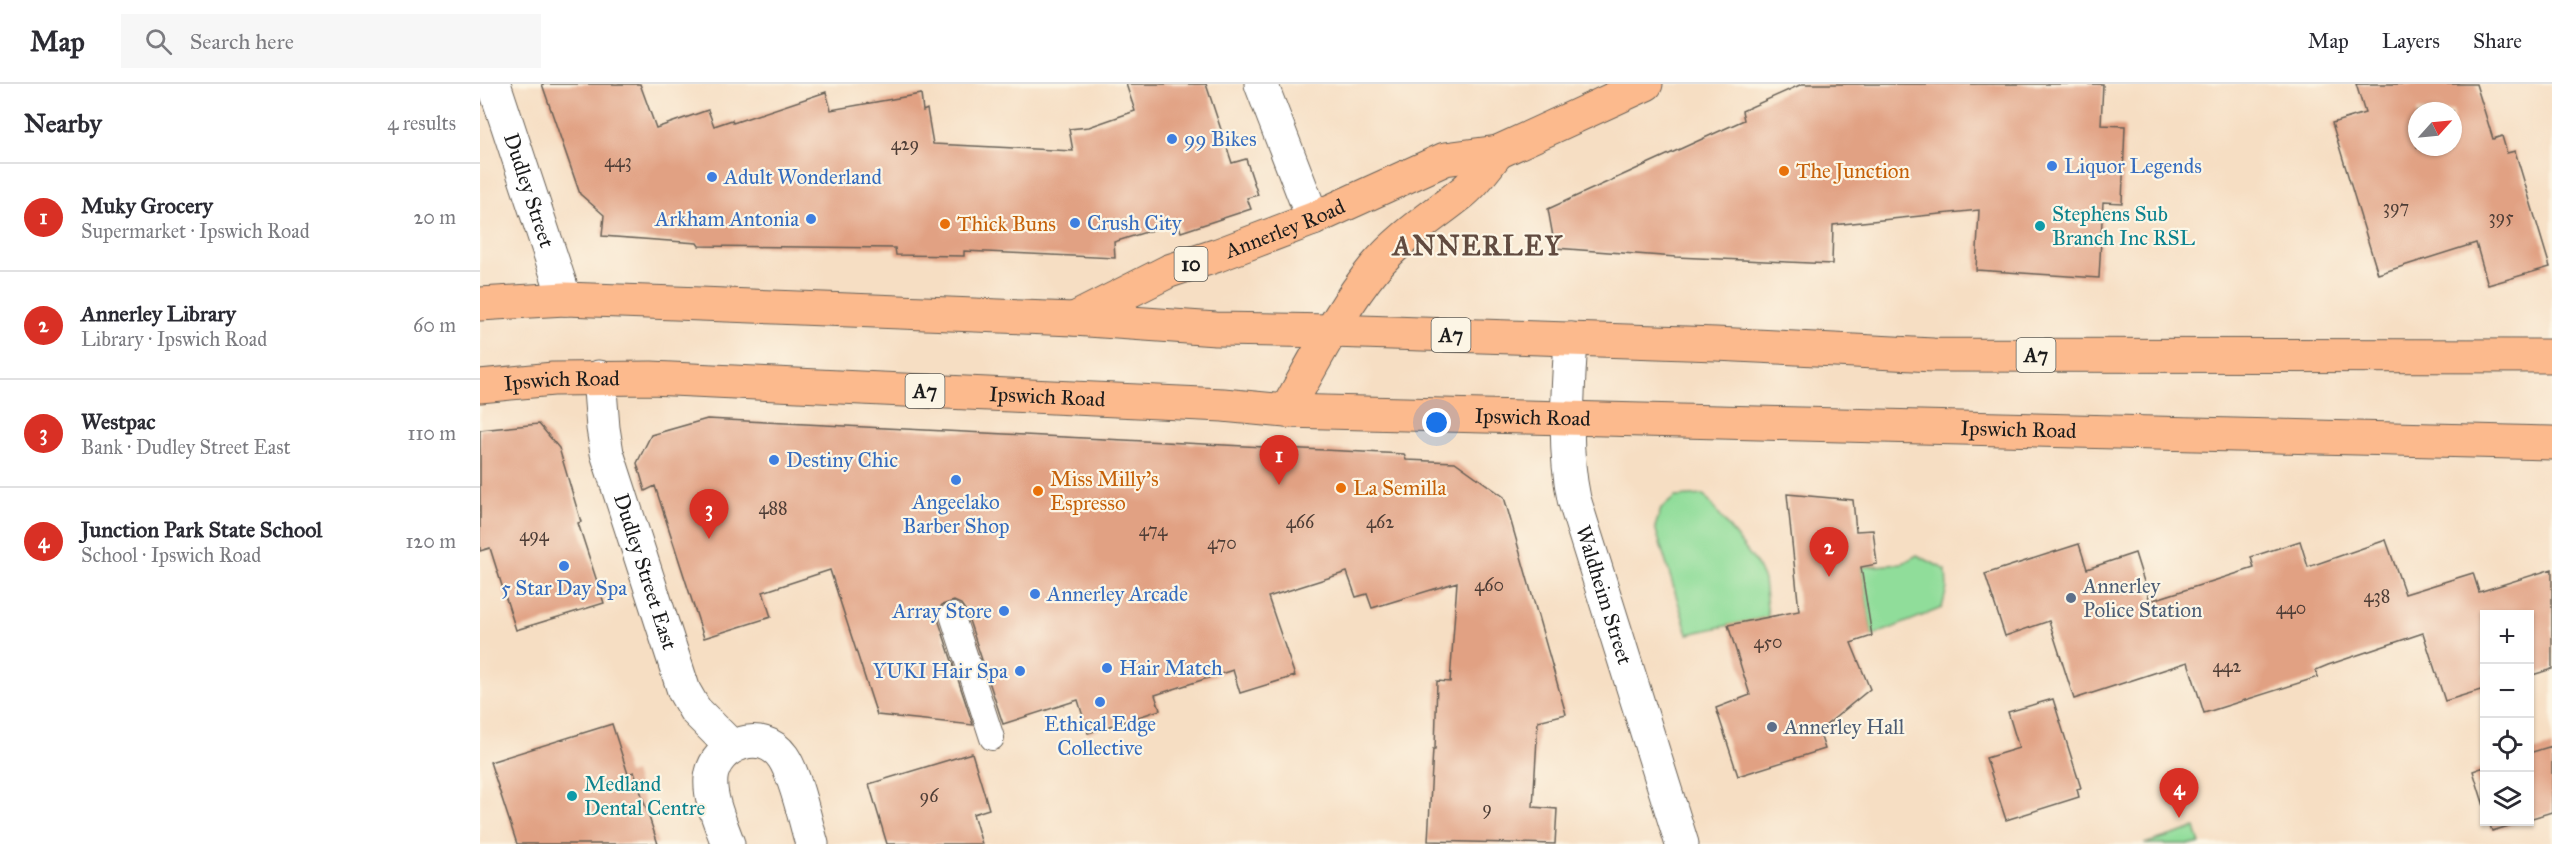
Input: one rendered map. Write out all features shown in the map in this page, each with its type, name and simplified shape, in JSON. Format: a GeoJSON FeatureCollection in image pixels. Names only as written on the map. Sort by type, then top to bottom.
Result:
{"type":"FeatureCollection","features":[{"type":"Feature","properties":{"kind":"main road","name":"Annerley Road"},"geometry":{"type":"LineString","coordinates":[[1074,319],[1169,271],[1312,219],[1445,159],[1498,152],[1646,84]]}},
{"type":"Feature","properties":{"kind":"main road","name":"Annerley Road"},"geometry":{"type":"LineString","coordinates":[[1286,411],[1332,331],[1374,267],[1414,229],[1464,192],[1498,152]]}},
{"type":"Feature","properties":{"kind":"main road","name":"A7"},"geometry":{"type":"LineString","coordinates":[[480,304],[565,299],[1074,319],[1216,329],[1571,339],[1933,355],[2552,356]]}},
{"type":"Feature","properties":{"kind":"main road","name":"Ipswich Road"},"geometry":{"type":"LineString","coordinates":[[480,386],[599,377],[1212,405],[1286,411],[2552,443]]}},
{"type":"Feature","properties":{"kind":"street","name":"Dudley Street"},"geometry":{"type":"LineString","coordinates":[[494,84],[565,299]]}},
{"type":"Feature","properties":{"kind":"street"},"geometry":{"type":"LineString","coordinates":[[1262,84],[1312,219]]}},
{"type":"Feature","properties":{"kind":"street","name":"Waldheim Street"},"geometry":{"type":"LineString","coordinates":[[1571,339],[1567,418],[1569,474],[1574,499],[1682,844]]}},
{"type":"Feature","properties":{"kind":"street","name":"Dudley Street East"},"geometry":{"type":"LineString","coordinates":[[599,377],[607,453],[684,690],[695,710],[732,747]]}},
{"type":"Feature","properties":{"kind":"street"},"geometry":{"type":"LineString","coordinates":[[728,844],[712,796],[711,778],[715,763],[721,754],[732,747],[757,741],[767,743],[783,757],[812,844]]}},
{"type":"Feature","properties":{"kind":"lane"},"geometry":{"type":"LineString","coordinates":[[952,615],[992,738]]}},
{"type":"Feature","properties":{"kind":"green space"},"geometry":{"type":"Polygon","coordinates":[[[1704,495],[1756,563],[1764,580],[1768,617],[1688,634],[1655,527],[1661,509],[1675,497],[1704,495]]]}},
{"type":"Feature","properties":{"kind":"green space"},"geometry":{"type":"Polygon","coordinates":[[[1917,555],[1946,570],[1947,588],[1942,608],[1872,636],[1861,567],[1901,564],[1917,555]]]}},
{"type":"Feature","properties":{"kind":"green space"},"geometry":{"type":"Polygon","coordinates":[[[2195,828],[2200,844],[2144,844],[2195,828]]]}},
{"type":"Feature","properties":{"kind":"building"},"geometry":{"type":"Polygon","coordinates":[[[542,84],[640,84],[656,128],[708,110],[714,126],[732,120],[733,123],[826,92],[831,110],[921,94],[923,111],[927,109],[933,144],[1073,151],[1069,129],[1089,127],[1135,111],[1126,84],[1206,84],[1232,163],[1246,159],[1258,195],[1247,198],[1251,209],[1181,232],[1178,222],[1114,242],[1115,258],[964,251],[964,256],[896,255],[895,248],[699,246],[697,243],[602,236],[604,215],[580,194],[542,84]]]}},
{"type":"Feature","properties":{"kind":"building"},"geometry":{"type":"Polygon","coordinates":[[[1802,84],[2103,84],[2101,125],[2125,126],[2122,203],[2103,202],[2099,278],[1976,270],[1979,210],[1833,225],[1832,264],[1676,257],[1555,248],[1548,209],[1744,120],[1742,111],[1802,84]]]}},
{"type":"Feature","properties":{"kind":"building"},"geometry":{"type":"Polygon","coordinates":[[[2356,84],[2476,84],[2493,139],[2502,136],[2507,153],[2515,151],[2550,267],[2488,285],[2476,243],[2378,274],[2332,123],[2365,113],[2356,84]]]}},
{"type":"Feature","properties":{"kind":"building"},"geometry":{"type":"Polygon","coordinates":[[[707,419],[1404,454],[1406,460],[1455,462],[1504,497],[1566,714],[1538,721],[1533,807],[1557,809],[1555,844],[1428,841],[1433,749],[1435,749],[1437,681],[1450,682],[1457,582],[1372,608],[1367,594],[1356,597],[1347,572],[1268,597],[1295,676],[1240,693],[1233,670],[1155,695],[1160,710],[1088,733],[1078,700],[1003,724],[966,611],[961,604],[954,601],[942,605],[938,611],[938,619],[973,725],[877,715],[830,570],[763,592],[771,617],[704,638],[655,486],[645,491],[637,463],[651,435],[707,419]]]}},
{"type":"Feature","properties":{"kind":"building"},"geometry":{"type":"Polygon","coordinates":[[[539,424],[559,448],[581,522],[578,523],[604,603],[516,630],[490,548],[480,551],[480,430],[539,424]]]}},
{"type":"Feature","properties":{"kind":"building"},"geometry":{"type":"Polygon","coordinates":[[[1787,494],[1853,500],[1856,531],[1873,530],[1877,564],[1861,567],[1872,636],[1851,643],[1870,689],[1825,726],[1818,728],[1825,749],[1738,776],[1716,708],[1750,695],[1728,625],[1799,611],[1787,494]]]}},
{"type":"Feature","properties":{"kind":"building"},"geometry":{"type":"Polygon","coordinates":[[[2386,540],[2405,594],[2473,573],[2479,592],[2552,569],[2552,669],[2534,674],[2534,610],[2480,610],[2480,690],[2445,701],[2423,633],[2316,670],[2318,677],[2204,713],[2188,662],[2074,699],[2049,621],[2005,636],[1985,574],[2079,544],[2087,569],[2135,553],[2150,601],[2254,568],[2251,557],[2300,541],[2308,567],[2386,540]]]}},
{"type":"Feature","properties":{"kind":"building"},"geometry":{"type":"Polygon","coordinates":[[[2053,699],[2081,788],[2077,789],[2079,797],[2006,820],[1986,758],[2019,748],[2008,712],[2053,699]]]}},
{"type":"Feature","properties":{"kind":"building","name":"Medland Dental Centre"},"geometry":{"type":"Polygon","coordinates":[[[612,724],[628,774],[634,772],[658,844],[517,844],[490,762],[612,724]]]}},
{"type":"Feature","properties":{"kind":"building"},"geometry":{"type":"Polygon","coordinates":[[[2552,746],[2552,812],[2534,817],[2534,772],[2534,751],[2552,746]]]}},
{"type":"Feature","properties":{"kind":"building"},"geometry":{"type":"Polygon","coordinates":[[[972,753],[989,809],[973,814],[982,844],[887,844],[869,784],[972,753]]]}},
{"type":"Feature","properties":{"kind":"building"},"geometry":{"type":"Polygon","coordinates":[[[2480,768],[2480,793],[2473,771],[2480,768]]]}},
{"type":"Feature","properties":{"kind":"building"},"geometry":{"type":"Polygon","coordinates":[[[2490,826],[2509,826],[2492,831],[2490,826]]]}},
{"type":"Feature","properties":{"kind":"place","name":"99 Bikes"},"geometry":{"type":"Point","coordinates":[1172,139]}},
{"type":"Feature","properties":{"kind":"place","name":"Liquor Legends"},"geometry":{"type":"Point","coordinates":[2052,166]}},
{"type":"Feature","properties":{"kind":"place","name":"The Junction"},"geometry":{"type":"Point","coordinates":[1784,171]}},
{"type":"Feature","properties":{"kind":"place","name":"Adult Wonderland"},"geometry":{"type":"Point","coordinates":[712,177]}},
{"type":"Feature","properties":{"kind":"place","name":"Arkham Antonia"},"geometry":{"type":"Point","coordinates":[811,219]}},
{"type":"Feature","properties":{"kind":"place","name":"Crush City"},"geometry":{"type":"Point","coordinates":[1075,223]}},
{"type":"Feature","properties":{"kind":"place","name":"Thick Buns"},"geometry":{"type":"Point","coordinates":[945,224]}},
{"type":"Feature","properties":{"kind":"place","name":"Stephens Sub Branch Inc RSL"},"geometry":{"type":"Point","coordinates":[2040,226]}},
{"type":"Feature","properties":{"kind":"place","name":"Destiny Chic"},"geometry":{"type":"Point","coordinates":[774,460]}},
{"type":"Feature","properties":{"kind":"place","name":"Angeelako Barber Shop"},"geometry":{"type":"Point","coordinates":[956,480]}},
{"type":"Feature","properties":{"kind":"place","name":"Muky Grocery"},"geometry":{"type":"Point","coordinates":[1279,485]}},
{"type":"Feature","properties":{"kind":"place","name":"La Semilla"},"geometry":{"type":"Point","coordinates":[1341,488]}},
{"type":"Feature","properties":{"kind":"place","name":"Miss Milly’s Espresso"},"geometry":{"type":"Point","coordinates":[1038,491]}},
{"type":"Feature","properties":{"kind":"place","name":"Westpac"},"geometry":{"type":"Point","coordinates":[709,539]}},
{"type":"Feature","properties":{"kind":"place","name":"5 Star Day Spa"},"geometry":{"type":"Point","coordinates":[564,566]}},
{"type":"Feature","properties":{"kind":"place","name":"Annerley Library"},"geometry":{"type":"Point","coordinates":[1829,577]}},
{"type":"Feature","properties":{"kind":"place","name":"Annerley Arcade"},"geometry":{"type":"Point","coordinates":[1035,594]}},
{"type":"Feature","properties":{"kind":"place","name":"Annerley Police Station"},"geometry":{"type":"Point","coordinates":[2071,598]}},
{"type":"Feature","properties":{"kind":"place","name":"Array Store"},"geometry":{"type":"Point","coordinates":[1004,611]}},
{"type":"Feature","properties":{"kind":"place","name":"Hair Match"},"geometry":{"type":"Point","coordinates":[1107,668]}},
{"type":"Feature","properties":{"kind":"place","name":"YUKI Hair Spa"},"geometry":{"type":"Point","coordinates":[1020,671]}},
{"type":"Feature","properties":{"kind":"place","name":"Ethical Edge Collective"},"geometry":{"type":"Point","coordinates":[1100,702]}},
{"type":"Feature","properties":{"kind":"place","name":"Annerley Hall"},"geometry":{"type":"Point","coordinates":[1772,727]}},
{"type":"Feature","properties":{"kind":"place","name":"Medland Dental Centre"},"geometry":{"type":"Point","coordinates":[572,796]}},
{"type":"Feature","properties":{"kind":"place","name":"Junction Park State School"},"geometry":{"type":"Point","coordinates":[2179,818]}},
{"type":"Feature","properties":{"kind":"district","name":"ANNERLEY"},"geometry":{"type":"Point","coordinates":[1478,245]}}]}
